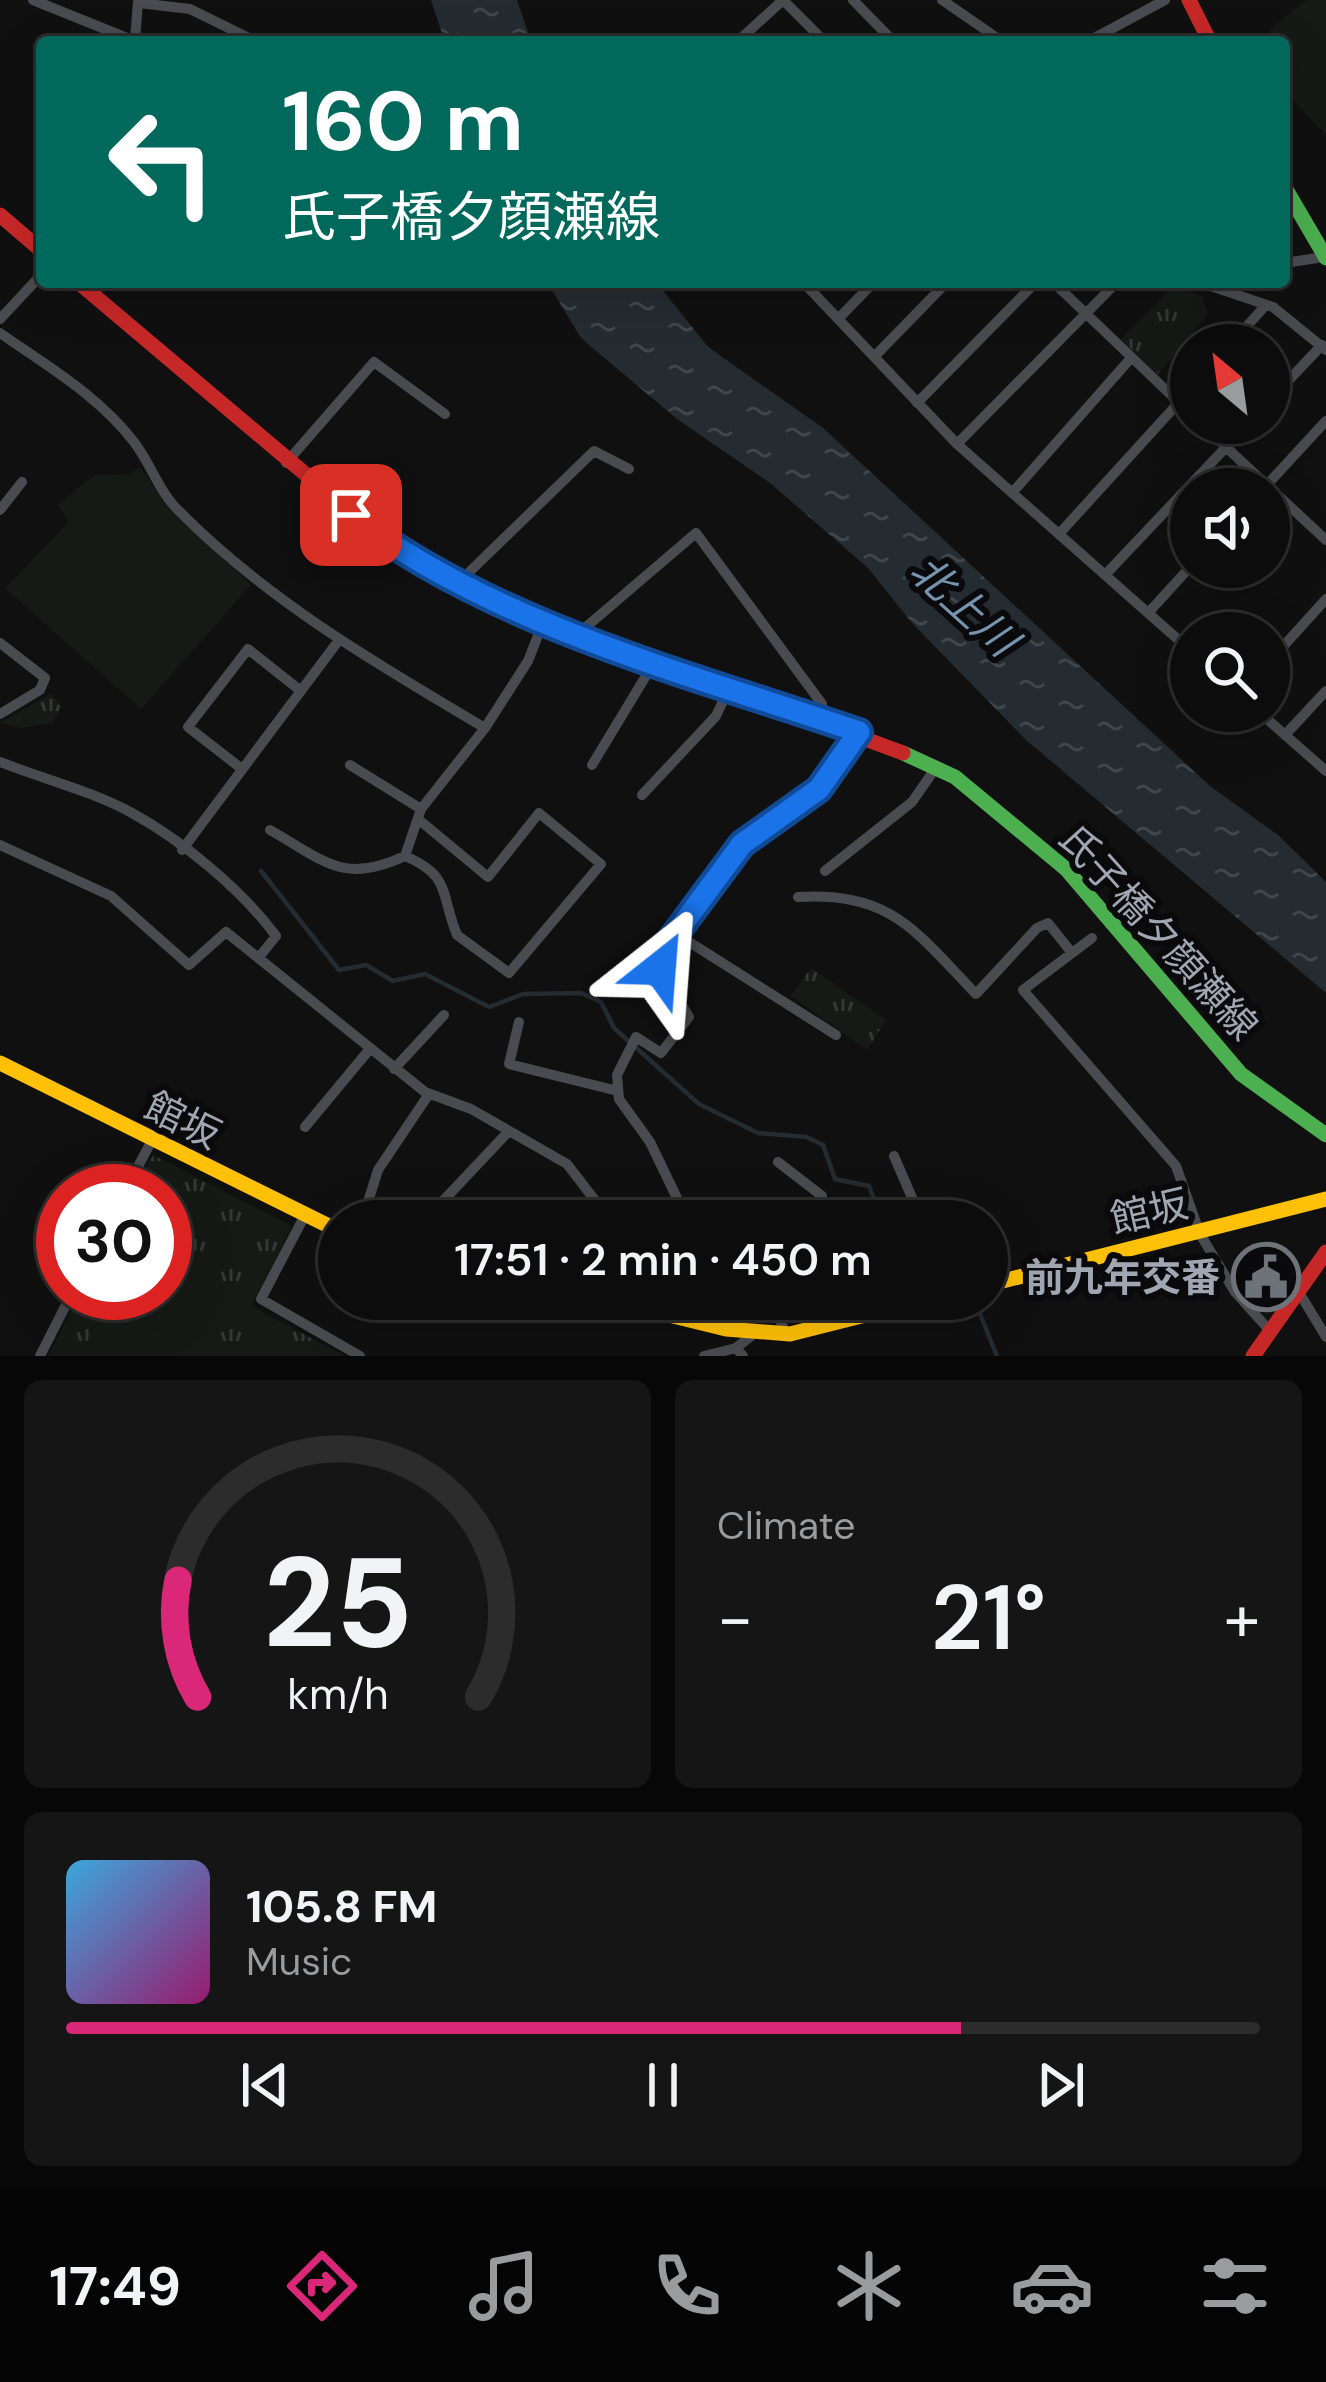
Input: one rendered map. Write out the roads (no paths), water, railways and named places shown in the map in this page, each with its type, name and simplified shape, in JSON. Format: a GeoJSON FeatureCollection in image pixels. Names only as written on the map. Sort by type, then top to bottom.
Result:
{"type":"FeatureCollection","features":[{"type":"Feature","properties":{"kind":"main road"},"geometry":{"type":"LineString","coordinates":[[1189,0],[1207,36]]}},
{"type":"Feature","properties":{"kind":"main road"},"geometry":{"type":"LineString","coordinates":[[1290,197],[1325,258]]}},
{"type":"Feature","properties":{"kind":"main road"},"geometry":{"type":"LineString","coordinates":[[0,215],[36,246]]}},
{"type":"Feature","properties":{"kind":"main road","name":"氏子橋夕顔瀬線"},"geometry":{"type":"LineString","coordinates":[[85,288],[286,463],[387,543],[458,583],[544,620],[859,732],[937,766],[1066,869],[1240,1074],[1326,1135]]}},
{"type":"Feature","properties":{"kind":"main road","name":"館坂"},"geometry":{"type":"LineString","coordinates":[[0,1064],[318,1221]]}},
{"type":"Feature","properties":{"kind":"main road","name":"館坂"},"geometry":{"type":"LineString","coordinates":[[1008,1280],[1326,1199]]}},
{"type":"Feature","properties":{"kind":"main road"},"geometry":{"type":"LineString","coordinates":[[1264,1347],[1326,1252]]}},
{"type":"Feature","properties":{"kind":"main road"},"geometry":{"type":"LineString","coordinates":[[695,1320],[786,1334],[843,1320]]}},
{"type":"Feature","properties":{"kind":"street"},"geometry":{"type":"LineString","coordinates":[[33,0],[123,36]]}},
{"type":"Feature","properties":{"kind":"street"},"geometry":{"type":"LineString","coordinates":[[744,36],[783,0],[814,36]]}},
{"type":"Feature","properties":{"kind":"street"},"geometry":{"type":"LineString","coordinates":[[853,0],[888,36]]}},
{"type":"Feature","properties":{"kind":"street"},"geometry":{"type":"LineString","coordinates":[[942,0],[994,36]]}},
{"type":"Feature","properties":{"kind":"street"},"geometry":{"type":"LineString","coordinates":[[1098,36],[1165,0]]}},
{"type":"Feature","properties":{"kind":"street"},"geometry":{"type":"LineString","coordinates":[[136,36],[138,2],[190,9],[244,36]]}},
{"type":"Feature","properties":{"kind":"street"},"geometry":{"type":"LineString","coordinates":[[1290,262],[1325,258]]}},
{"type":"Feature","properties":{"kind":"street"},"geometry":{"type":"LineString","coordinates":[[0,319],[36,280]]}},
{"type":"Feature","properties":{"kind":"street"},"geometry":{"type":"LineString","coordinates":[[809,288],[957,444],[1170,632]]}},
{"type":"Feature","properties":{"kind":"street"},"geometry":{"type":"LineString","coordinates":[[838,319],[868,288]]}},
{"type":"Feature","properties":{"kind":"street"},"geometry":{"type":"LineString","coordinates":[[874,356],[940,288]]}},
{"type":"Feature","properties":{"kind":"street"},"geometry":{"type":"LineString","coordinates":[[917,403],[1030,288]]}},
{"type":"Feature","properties":{"kind":"street"},"geometry":{"type":"LineString","coordinates":[[1059,288],[1170,395]]}},
{"type":"Feature","properties":{"kind":"street"},"geometry":{"type":"LineString","coordinates":[[957,444],[1110,288]]}},
{"type":"Feature","properties":{"kind":"street"},"geometry":{"type":"LineString","coordinates":[[1216,288],[1265,306],[1324,347],[1290,380]]}},
{"type":"Feature","properties":{"kind":"street"},"geometry":{"type":"LineString","coordinates":[[1249,324],[1265,306]]}},
{"type":"Feature","properties":{"kind":"street"},"geometry":{"type":"LineString","coordinates":[[0,333],[92,397],[136,444],[176,509],[260,583],[339,640],[485,728]]}},
{"type":"Feature","properties":{"kind":"street"},"geometry":{"type":"LineString","coordinates":[[1012,493],[1131,358]]}},
{"type":"Feature","properties":{"kind":"street"},"geometry":{"type":"LineString","coordinates":[[286,463],[374,362],[445,414]]}},
{"type":"Feature","properties":{"kind":"street"},"geometry":{"type":"LineString","coordinates":[[1059,535],[1170,413]]}},
{"type":"Feature","properties":{"kind":"street"},"geometry":{"type":"LineString","coordinates":[[1282,468],[1326,421]]}},
{"type":"Feature","properties":{"kind":"street"},"geometry":{"type":"LineString","coordinates":[[1223,444],[1246,468]]}},
{"type":"Feature","properties":{"kind":"street"},"geometry":{"type":"LineString","coordinates":[[1105,575],[1229,444]]}},
{"type":"Feature","properties":{"kind":"street"},"geometry":{"type":"LineString","coordinates":[[458,583],[594,451],[629,469]]}},
{"type":"Feature","properties":{"kind":"street"},"geometry":{"type":"LineString","coordinates":[[0,510],[22,482]]}},
{"type":"Feature","properties":{"kind":"street"},"geometry":{"type":"LineString","coordinates":[[1290,509],[1326,540]]}},
{"type":"Feature","properties":{"kind":"street"},"geometry":{"type":"LineString","coordinates":[[579,633],[696,533],[822,704],[822,719]]}},
{"type":"Feature","properties":{"kind":"street"},"geometry":{"type":"LineString","coordinates":[[1149,612],[1171,588]]}},
{"type":"Feature","properties":{"kind":"street"},"geometry":{"type":"LineString","coordinates":[[1290,639],[1326,599]]}},
{"type":"Feature","properties":{"kind":"street"},"geometry":{"type":"LineString","coordinates":[[270,830],[345,873],[371,872],[405,856],[420,814],[528,661],[544,620]]}},
{"type":"Feature","properties":{"kind":"street"},"geometry":{"type":"LineString","coordinates":[[182,850],[339,640]]}},
{"type":"Feature","properties":{"kind":"street"},"geometry":{"type":"LineString","coordinates":[[0,643],[45,678],[40,691],[0,714]]}},
{"type":"Feature","properties":{"kind":"street"},"geometry":{"type":"LineString","coordinates":[[242,769],[188,727],[248,649],[301,692]]}},
{"type":"Feature","properties":{"kind":"street"},"geometry":{"type":"LineString","coordinates":[[592,765],[655,661]]}},
{"type":"Feature","properties":{"kind":"street"},"geometry":{"type":"LineString","coordinates":[[642,795],[716,716],[729,688]]}},
{"type":"Feature","properties":{"kind":"street"},"geometry":{"type":"LineString","coordinates":[[1286,735],[1326,691]]}},
{"type":"Feature","properties":{"kind":"street"},"geometry":{"type":"LineString","coordinates":[[678,1200],[618,1090],[617,1075],[636,1037],[661,1053],[689,1017],[660,968],[659,956],[742,844],[819,789],[859,732]]}},
{"type":"Feature","properties":{"kind":"street"},"geometry":{"type":"LineString","coordinates":[[1282,732],[1326,771]]}},
{"type":"Feature","properties":{"kind":"street"},"geometry":{"type":"LineString","coordinates":[[0,762],[133,814],[182,850],[257,910],[276,936],[260,956]]}},
{"type":"Feature","properties":{"kind":"street"},"geometry":{"type":"LineString","coordinates":[[350,765],[420,814],[488,877],[539,813],[601,864],[509,973],[457,935],[447,894],[433,868],[405,856]]}},
{"type":"Feature","properties":{"kind":"street"},"geometry":{"type":"LineString","coordinates":[[825,871],[912,802],[937,766]]}},
{"type":"Feature","properties":{"kind":"street"},"geometry":{"type":"LineString","coordinates":[[0,845],[111,896],[189,965],[226,932],[428,1094],[471,1109],[566,1164],[594,1200]]}},
{"type":"Feature","properties":{"kind":"street"},"geometry":{"type":"LineString","coordinates":[[798,897],[838,895],[873,902],[902,918],[976,994],[1037,928],[1048,923],[1072,953]]}},
{"type":"Feature","properties":{"kind":"street"},"geometry":{"type":"LineString","coordinates":[[675,933],[836,1035]]}},
{"type":"Feature","properties":{"kind":"street"},"geometry":{"type":"LineString","coordinates":[[1092,938],[1023,990],[1176,1166],[1200,1234],[1264,1347]]}},
{"type":"Feature","properties":{"kind":"street"},"geometry":{"type":"LineString","coordinates":[[394,1070],[444,1015]]}},
{"type":"Feature","properties":{"kind":"street"},"geometry":{"type":"LineString","coordinates":[[518,1022],[509,1064],[618,1090]]}},
{"type":"Feature","properties":{"kind":"street"},"geometry":{"type":"LineString","coordinates":[[305,1127],[369,1050]]}},
{"type":"Feature","properties":{"kind":"street"},"geometry":{"type":"LineString","coordinates":[[369,1200],[378,1170],[428,1094]]}},
{"type":"Feature","properties":{"kind":"street"},"geometry":{"type":"LineString","coordinates":[[444,1200],[509,1131]]}},
{"type":"Feature","properties":{"kind":"street"},"geometry":{"type":"LineString","coordinates":[[139,1164],[151,1142]]}},
{"type":"Feature","properties":{"kind":"street"},"geometry":{"type":"LineString","coordinates":[[894,1156],[913,1200]]}},
{"type":"Feature","properties":{"kind":"street"},"geometry":{"type":"LineString","coordinates":[[778,1162],[822,1196],[819,1200]]}},
{"type":"Feature","properties":{"kind":"street"},"geometry":{"type":"LineString","coordinates":[[305,1215],[261,1299],[360,1356]]}},
{"type":"Feature","properties":{"kind":"street"},"geometry":{"type":"LineString","coordinates":[[1300,1294],[1326,1337]]}},
{"type":"Feature","properties":{"kind":"street"},"geometry":{"type":"LineString","coordinates":[[40,1356],[58,1320]]}},
{"type":"Feature","properties":{"kind":"street"},"geometry":{"type":"LineString","coordinates":[[717,1320],[718,1327]]}},
{"type":"Feature","properties":{"kind":"street"},"geometry":{"type":"LineString","coordinates":[[780,1320],[786,1334]]}},
{"type":"Feature","properties":{"kind":"street"},"geometry":{"type":"LineString","coordinates":[[704,1356],[740,1352],[755,1332]]}},
{"type":"Feature","properties":{"kind":"water"},"geometry":{"type":"Polygon","coordinates":[[[431,0],[517,0],[529,36],[443,36],[431,0]]]}},
{"type":"Feature","properties":{"kind":"water","name":"北上川"},"geometry":{"type":"Polygon","coordinates":[[[551,288],[661,288],[708,347],[823,428],[1210,786],[1278,835],[1326,882],[1326,993],[1026,740],[912,623],[868,568],[770,483],[677,419],[581,338],[551,288]]]}},
{"type":"Feature","properties":{"kind":"waterway"},"geometry":{"type":"LineString","coordinates":[[261,871],[339,970],[366,965],[393,981],[425,974],[489,1007],[523,994],[581,993],[601,1002],[614,1028],[699,1104],[758,1133],[807,1137],[823,1145],[835,1179],[869,1186],[874,1200]]}},
{"type":"Feature","properties":{"kind":"waterway"},"geometry":{"type":"LineString","coordinates":[[982,1320],[997,1356]]}},
{"type":"Feature","properties":{"kind":"place","name":"前九年交番"},"geometry":{"type":"Point","coordinates":[1266,1277]}}]}
